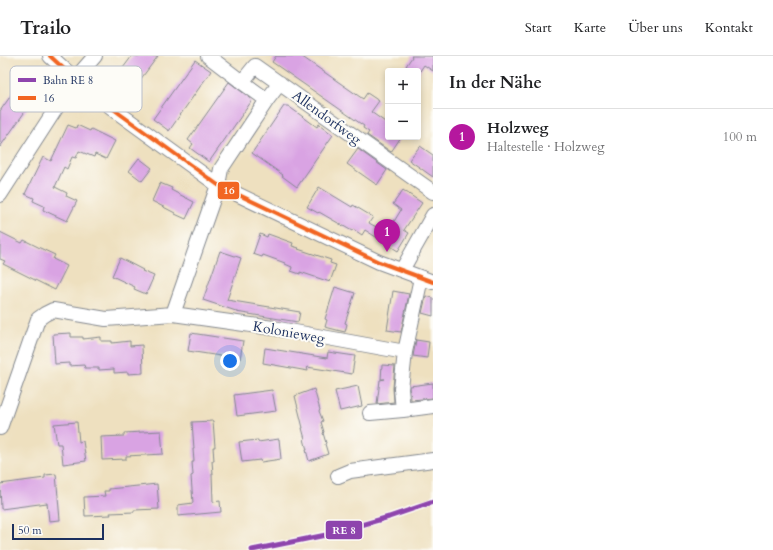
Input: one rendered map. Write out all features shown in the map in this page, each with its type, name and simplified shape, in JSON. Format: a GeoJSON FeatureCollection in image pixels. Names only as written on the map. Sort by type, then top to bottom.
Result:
{"type":"FeatureCollection","features":[{"type":"Feature","properties":{"kind":"street"},"geometry":{"type":"LineString","coordinates":[[50,56],[61,66]]}},
{"type":"Feature","properties":{"kind":"street"},"geometry":{"type":"LineString","coordinates":[[86,66],[95,56]]}},
{"type":"Feature","properties":{"kind":"street"},"geometry":{"type":"LineString","coordinates":[[208,56],[267,100]]}},
{"type":"Feature","properties":{"kind":"street","name":"Allendorfweg"},"geometry":{"type":"LineString","coordinates":[[242,82],[256,66],[433,192]]}},
{"type":"Feature","properties":{"kind":"street","name":"Allendorfweg"},"geometry":{"type":"LineString","coordinates":[[218,185],[221,169],[280,83]]}},
{"type":"Feature","properties":{"kind":"street"},"geometry":{"type":"LineString","coordinates":[[0,195],[53,112]]}},
{"type":"Feature","properties":{"kind":"street"},"geometry":{"type":"LineString","coordinates":[[118,112],[218,185],[379,262],[427,280],[405,352],[401,389],[403,410]]}},
{"type":"Feature","properties":{"kind":"street"},"geometry":{"type":"LineString","coordinates":[[173,314],[218,185]]}},
{"type":"Feature","properties":{"kind":"street"},"geometry":{"type":"LineString","coordinates":[[402,270],[433,215]]}},
{"type":"Feature","properties":{"kind":"street","name":"Kolonieweg"},"geometry":{"type":"LineString","coordinates":[[0,428],[38,319],[53,310],[106,319],[173,314],[273,328],[405,352]]}},
{"type":"Feature","properties":{"kind":"street"},"geometry":{"type":"LineString","coordinates":[[370,413],[433,406]]}},
{"type":"Feature","properties":{"kind":"street"},"geometry":{"type":"LineString","coordinates":[[338,476],[350,471],[433,460]]}},
{"type":"Feature","properties":{"kind":"building"},"geometry":{"type":"Polygon","coordinates":[[[132,56],[158,56],[142,77],[142,66],[124,66],[132,56]]]}},
{"type":"Feature","properties":{"kind":"building"},"geometry":{"type":"Polygon","coordinates":[[[276,56],[301,56],[363,99],[367,93],[379,101],[371,112],[385,122],[385,140],[399,140],[391,152],[367,135],[369,132],[363,128],[364,126],[272,62],[276,56]]]}},
{"type":"Feature","properties":{"kind":"building"},"geometry":{"type":"Polygon","coordinates":[[[411,56],[433,56],[433,71],[424,65],[421,70],[421,68],[409,68],[406,66],[412,57],[411,56]]]}},
{"type":"Feature","properties":{"kind":"building"},"geometry":{"type":"Polygon","coordinates":[[[195,60],[211,71],[169,131],[153,119],[195,60]]]}},
{"type":"Feature","properties":{"kind":"building"},"geometry":{"type":"Polygon","coordinates":[[[229,82],[250,98],[251,102],[209,162],[190,148],[193,144],[188,140],[229,82]]]}},
{"type":"Feature","properties":{"kind":"building"},"geometry":{"type":"Polygon","coordinates":[[[10,97],[10,112],[25,112],[0,147],[0,111],[10,97]]]}},
{"type":"Feature","properties":{"kind":"building"},"geometry":{"type":"Polygon","coordinates":[[[284,106],[288,106],[317,127],[319,124],[333,135],[297,187],[252,153],[284,106]]]}},
{"type":"Feature","properties":{"kind":"building"},"geometry":{"type":"Polygon","coordinates":[[[68,125],[76,128],[77,125],[90,131],[91,129],[115,141],[106,159],[95,154],[94,157],[79,151],[76,158],[72,157],[67,169],[64,167],[55,187],[67,193],[66,196],[77,201],[67,221],[43,210],[44,206],[33,201],[34,198],[25,194],[43,157],[51,161],[68,125]]]}},
{"type":"Feature","properties":{"kind":"building"},"geometry":{"type":"Polygon","coordinates":[[[420,146],[433,155],[433,177],[409,160],[420,146]]]}},
{"type":"Feature","properties":{"kind":"building"},"geometry":{"type":"Polygon","coordinates":[[[358,149],[387,170],[377,185],[347,164],[358,149]]]}},
{"type":"Feature","properties":{"kind":"building"},"geometry":{"type":"Polygon","coordinates":[[[139,158],[152,168],[142,181],[129,171],[139,158]]]}},
{"type":"Feature","properties":{"kind":"building"},"geometry":{"type":"Polygon","coordinates":[[[160,183],[172,188],[171,190],[194,202],[186,219],[152,201],[160,183]]]}},
{"type":"Feature","properties":{"kind":"building"},"geometry":{"type":"Polygon","coordinates":[[[319,187],[352,207],[353,205],[373,217],[369,223],[387,233],[401,210],[393,204],[403,190],[422,203],[404,230],[409,233],[398,251],[365,230],[362,235],[353,229],[352,231],[319,212],[318,213],[307,207],[319,187]]]}},
{"type":"Feature","properties":{"kind":"building"},"geometry":{"type":"Polygon","coordinates":[[[0,232],[22,243],[24,240],[55,255],[53,259],[67,266],[55,290],[3,264],[5,261],[0,259],[0,232]]]}},
{"type":"Feature","properties":{"kind":"building"},"geometry":{"type":"Polygon","coordinates":[[[260,234],[267,237],[268,234],[293,243],[292,246],[299,248],[298,249],[331,260],[330,263],[336,265],[330,282],[300,272],[300,274],[291,271],[292,267],[285,263],[263,255],[262,257],[253,254],[260,234]]]}},
{"type":"Feature","properties":{"kind":"building"},"geometry":{"type":"Polygon","coordinates":[[[220,251],[241,258],[227,300],[300,312],[298,322],[236,312],[203,300],[220,251]]]}},
{"type":"Feature","properties":{"kind":"building"},"geometry":{"type":"Polygon","coordinates":[[[120,258],[154,276],[146,294],[112,276],[120,258]]]}},
{"type":"Feature","properties":{"kind":"building"},"geometry":{"type":"Polygon","coordinates":[[[335,287],[355,293],[345,323],[347,324],[345,332],[325,327],[327,320],[325,319],[335,287]]]}},
{"type":"Feature","properties":{"kind":"building"},"geometry":{"type":"Polygon","coordinates":[[[393,291],[409,294],[401,332],[387,330],[393,291]]]}},
{"type":"Feature","properties":{"kind":"building"},"geometry":{"type":"Polygon","coordinates":[[[426,296],[433,298],[433,316],[422,313],[426,296]]]}},
{"type":"Feature","properties":{"kind":"building"},"geometry":{"type":"Polygon","coordinates":[[[71,333],[71,337],[83,337],[83,339],[101,337],[101,341],[112,341],[112,343],[130,341],[130,346],[142,345],[143,373],[114,373],[114,369],[99,370],[99,368],[85,368],[84,365],[69,366],[69,363],[55,364],[53,334],[71,333]]]}},
{"type":"Feature","properties":{"kind":"building"},"geometry":{"type":"Polygon","coordinates":[[[191,333],[243,341],[240,359],[188,351],[191,333]]]}},
{"type":"Feature","properties":{"kind":"building"},"geometry":{"type":"Polygon","coordinates":[[[416,340],[429,342],[427,358],[413,356],[416,340]]]}},
{"type":"Feature","properties":{"kind":"building"},"geometry":{"type":"Polygon","coordinates":[[[265,348],[327,358],[328,352],[355,356],[352,374],[307,367],[308,371],[263,363],[265,348]]]}},
{"type":"Feature","properties":{"kind":"building"},"geometry":{"type":"Polygon","coordinates":[[[382,365],[395,366],[393,388],[394,402],[377,404],[380,380],[385,379],[381,379],[382,365]]]}},
{"type":"Feature","properties":{"kind":"building"},"geometry":{"type":"Polygon","coordinates":[[[433,383],[433,398],[411,400],[410,386],[433,383]]]}},
{"type":"Feature","properties":{"kind":"building"},"geometry":{"type":"Polygon","coordinates":[[[358,386],[362,406],[340,411],[335,391],[358,386]]]}},
{"type":"Feature","properties":{"kind":"building"},"geometry":{"type":"Polygon","coordinates":[[[314,389],[323,421],[321,422],[328,454],[309,461],[295,396],[314,389]]]}},
{"type":"Feature","properties":{"kind":"building"},"geometry":{"type":"Polygon","coordinates":[[[272,390],[276,411],[237,416],[234,395],[272,390]]]}},
{"type":"Feature","properties":{"kind":"building"},"geometry":{"type":"Polygon","coordinates":[[[213,421],[215,447],[213,447],[214,461],[212,461],[213,502],[220,501],[221,512],[178,516],[178,505],[193,503],[191,476],[193,475],[192,462],[194,462],[194,449],[192,422],[213,421]]]}},
{"type":"Feature","properties":{"kind":"building"},"geometry":{"type":"Polygon","coordinates":[[[77,422],[79,442],[83,441],[86,461],[63,464],[61,444],[57,444],[54,424],[77,422]]]}},
{"type":"Feature","properties":{"kind":"building"},"geometry":{"type":"Polygon","coordinates":[[[161,431],[163,454],[126,456],[126,459],[102,460],[101,437],[124,436],[124,433],[161,431]]]}},
{"type":"Feature","properties":{"kind":"building"},"geometry":{"type":"Polygon","coordinates":[[[279,439],[281,459],[261,462],[260,460],[242,462],[239,442],[258,440],[258,442],[279,439]]]}},
{"type":"Feature","properties":{"kind":"building"},"geometry":{"type":"Polygon","coordinates":[[[56,474],[60,520],[49,521],[47,503],[1,509],[0,484],[45,478],[45,475],[56,474]]]}},
{"type":"Feature","properties":{"kind":"building"},"geometry":{"type":"Polygon","coordinates":[[[157,484],[159,509],[110,513],[111,515],[85,516],[84,497],[105,496],[104,491],[109,491],[109,489],[157,484]]]}},
{"type":"Feature","properties":{"kind":"transit line","name":"16"},"geometry":{"type":"LineString","coordinates":[[50,56],[61,66]]}},
{"type":"Feature","properties":{"kind":"transit line","name":"16"},"geometry":{"type":"LineString","coordinates":[[117,112],[218,185],[379,262],[433,282]]}},
{"type":"Feature","properties":{"kind":"transit line"},"geometry":{"type":"LineString","coordinates":[[252,550],[326,535],[389,517],[433,502]]}},
{"type":"Feature","properties":{"kind":"place","name":"Holzweg"},"geometry":{"type":"Point","coordinates":[387,252]}}]}
